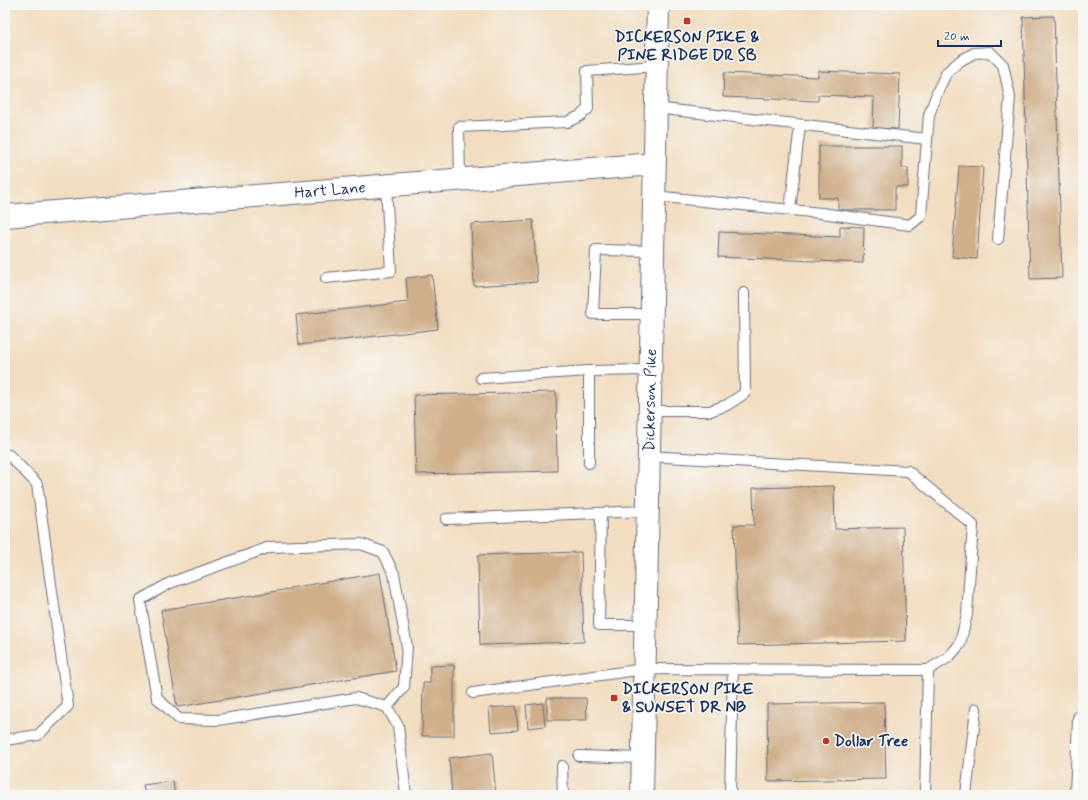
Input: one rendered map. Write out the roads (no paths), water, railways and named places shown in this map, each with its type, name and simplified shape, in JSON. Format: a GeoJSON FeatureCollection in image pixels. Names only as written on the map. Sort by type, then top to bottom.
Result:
{"type":"FeatureCollection","features":[{"type":"Feature","properties":{"kind":"main road","name":"Dickerson Pike"},"geometry":{"type":"LineString","coordinates":[[642,795],[658,5]]}},
{"type":"Feature","properties":{"kind":"main road","name":"Hart Lane"},"geometry":{"type":"LineString","coordinates":[[5,216],[654,164]]}},
{"type":"Feature","properties":{"kind":"street"},"geometry":{"type":"LineString","coordinates":[[1080,795],[1083,719]]}},
{"type":"Feature","properties":{"kind":"lane"},"geometry":{"type":"LineString","coordinates":[[654,196],[821,213],[910,225],[921,216],[929,115],[939,88],[947,72],[960,61],[974,53],[990,52],[1003,65],[1010,97],[998,239]]}},
{"type":"Feature","properties":{"kind":"lane"},"geometry":{"type":"LineString","coordinates":[[460,180],[459,127],[568,122],[580,116],[588,109],[587,71],[656,66]]}},
{"type":"Feature","properties":{"kind":"lane"},"geometry":{"type":"LineString","coordinates":[[655,108],[927,139]]}},
{"type":"Feature","properties":{"kind":"lane"},"geometry":{"type":"LineString","coordinates":[[790,210],[800,125]]}},
{"type":"Feature","properties":{"kind":"lane"},"geometry":{"type":"LineString","coordinates":[[326,278],[391,271],[386,186]]}},
{"type":"Feature","properties":{"kind":"lane"},"geometry":{"type":"LineString","coordinates":[[651,314],[593,314],[596,250],[652,251]]}},
{"type":"Feature","properties":{"kind":"lane"},"geometry":{"type":"LineString","coordinates":[[649,411],[710,411],[727,405],[744,393],[744,293]]}},
{"type":"Feature","properties":{"kind":"lane"},"geometry":{"type":"LineString","coordinates":[[481,378],[589,371],[650,370]]}},
{"type":"Feature","properties":{"kind":"lane"},"geometry":{"type":"LineString","coordinates":[[589,371],[589,463]]}},
{"type":"Feature","properties":{"kind":"lane"},"geometry":{"type":"LineString","coordinates":[[5,456],[9,455],[37,484],[68,706],[38,735],[5,740]]}},
{"type":"Feature","properties":{"kind":"lane"},"geometry":{"type":"LineString","coordinates":[[473,693],[644,669],[928,670],[949,657],[960,644],[967,614],[973,525],[908,471],[648,456]]}},
{"type":"Feature","properties":{"kind":"lane"},"geometry":{"type":"LineString","coordinates":[[446,519],[647,511]]}},
{"type":"Feature","properties":{"kind":"lane"},"geometry":{"type":"LineString","coordinates":[[601,513],[599,624],[645,625]]}},
{"type":"Feature","properties":{"kind":"lane"},"geometry":{"type":"LineString","coordinates":[[387,707],[404,687],[407,647],[394,574],[383,552],[361,544],[270,548],[170,583],[140,600],[157,698],[178,719],[218,720],[356,698],[387,707],[398,726],[406,795]]}},
{"type":"Feature","properties":{"kind":"lane"},"geometry":{"type":"LineString","coordinates":[[730,795],[734,669]]}},
{"type":"Feature","properties":{"kind":"lane"},"geometry":{"type":"LineString","coordinates":[[925,795],[928,670]]}},
{"type":"Feature","properties":{"kind":"lane"},"geometry":{"type":"LineString","coordinates":[[966,795],[976,709]]}},
{"type":"Feature","properties":{"kind":"lane"},"geometry":{"type":"LineString","coordinates":[[579,756],[642,758]]}},
{"type":"Feature","properties":{"kind":"lane"},"geometry":{"type":"LineString","coordinates":[[562,766],[563,795]]}},
{"type":"Feature","properties":{"kind":"place","name":"DICKERSON PIKE & PINE RIDGE DR SB"},"geometry":{"type":"Point","coordinates":[687,21]}},
{"type":"Feature","properties":{"kind":"place","name":"DICKERSON PIKE & SUNSET DR NB"},"geometry":{"type":"Point","coordinates":[614,698]}},
{"type":"Feature","properties":{"kind":"place","name":"Dollar Tree"},"geometry":{"type":"Point","coordinates":[826,741]}}]}
